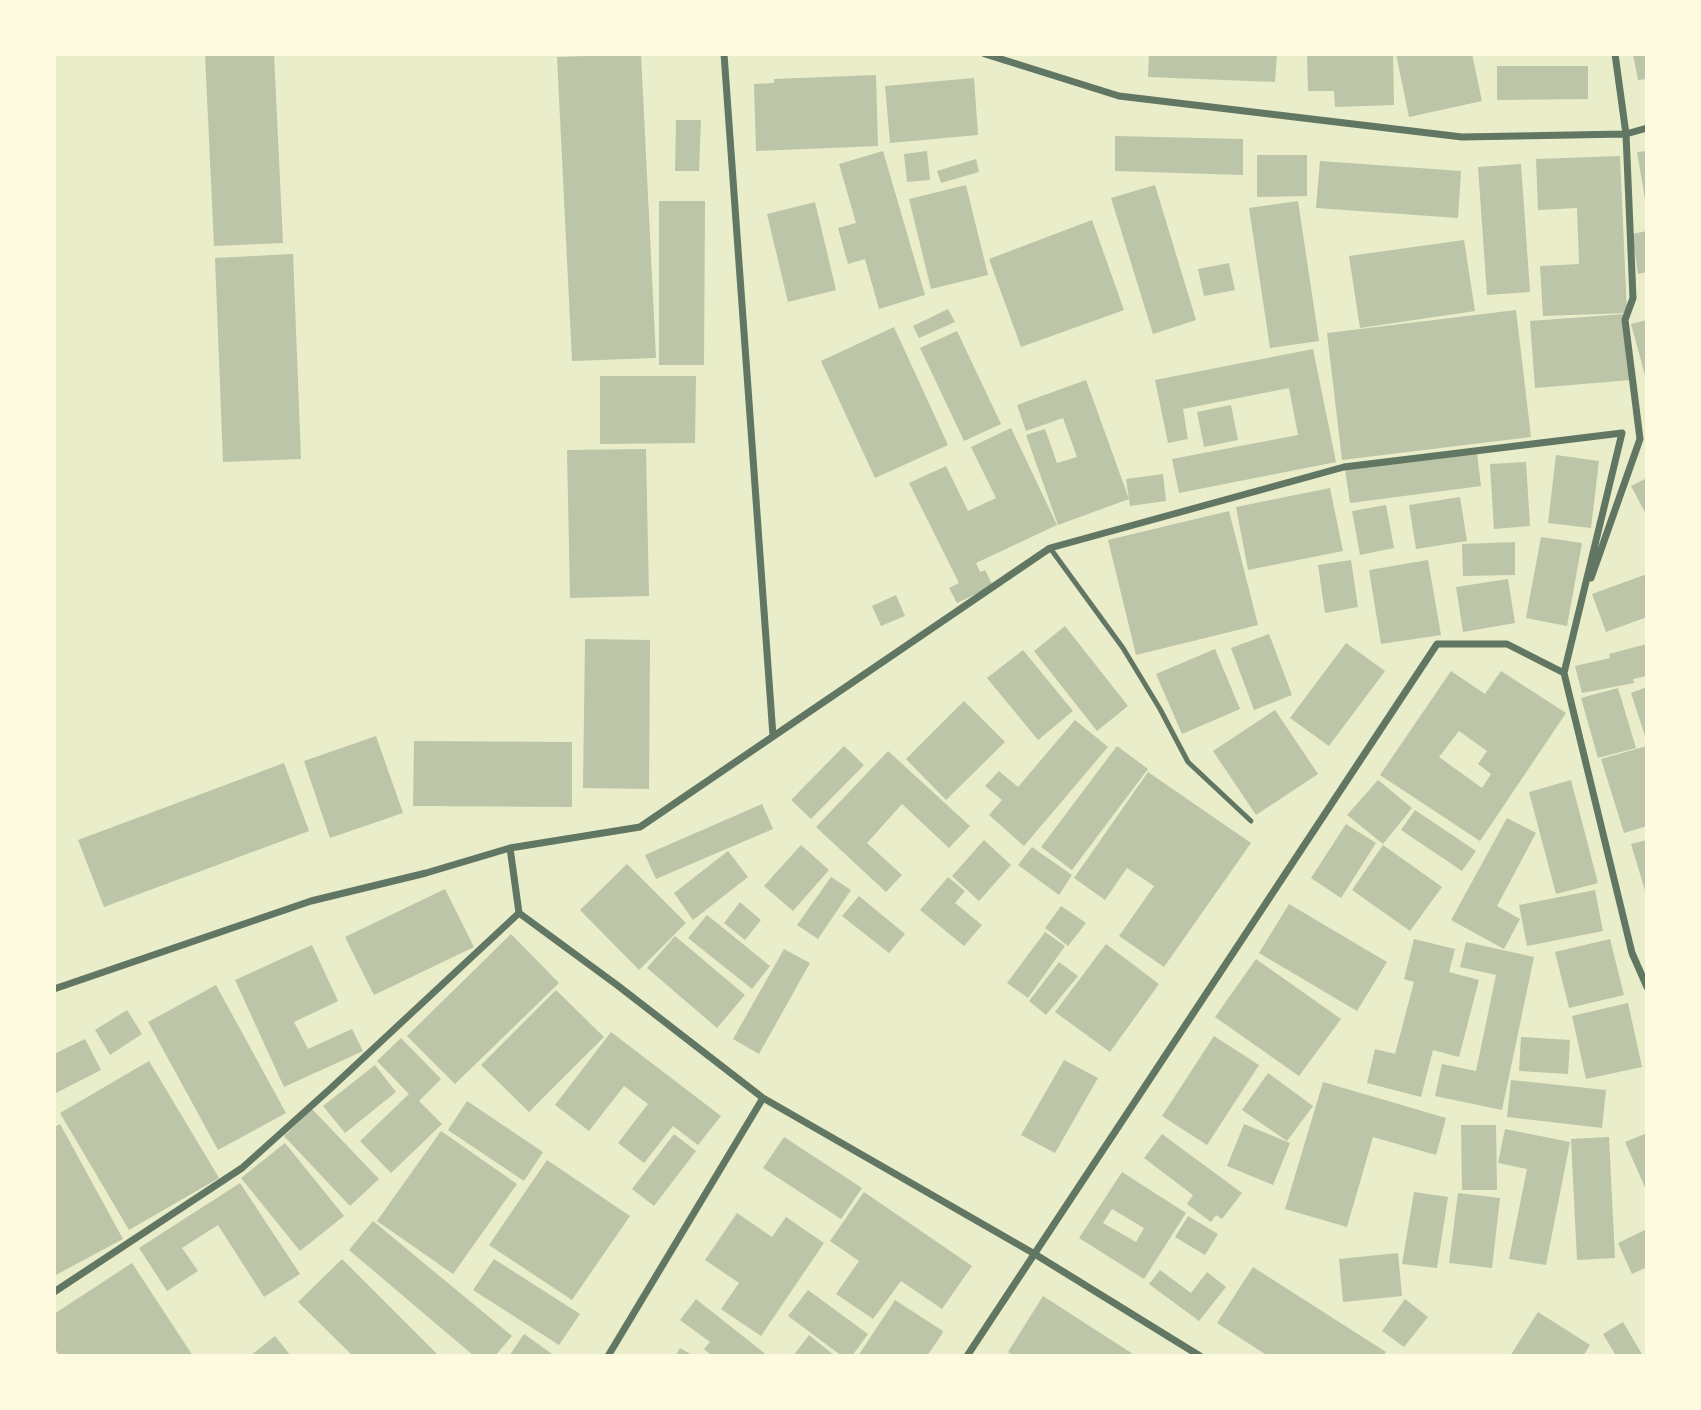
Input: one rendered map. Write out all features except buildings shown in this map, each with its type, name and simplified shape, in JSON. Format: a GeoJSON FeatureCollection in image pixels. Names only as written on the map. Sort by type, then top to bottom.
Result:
{"type":"FeatureCollection","features":[{"type":"Feature","properties":{"kind":"street"},"geometry":{"type":"LineString","coordinates":[[724,54],[773,736]]}},
{"type":"Feature","properties":{"kind":"street"},"geometry":{"type":"LineString","coordinates":[[985,54],[1119,96],[1462,137],[1626,134],[1647,128]]}},
{"type":"Feature","properties":{"kind":"street"},"geometry":{"type":"LineString","coordinates":[[1564,673],[1591,578],[1640,439],[1625,320],[1633,298],[1626,134],[1615,54]]}},
{"type":"Feature","properties":{"kind":"street"},"geometry":{"type":"LineString","coordinates":[[54,989],[311,901],[426,873],[510,848],[640,827],[1050,548],[1344,467],[1622,433],[1564,673],[1632,953],[1647,987]]}},
{"type":"Feature","properties":{"kind":"street"},"geometry":{"type":"LineString","coordinates":[[967,1356],[1437,644],[1507,644],[1564,673]]}},
{"type":"Feature","properties":{"kind":"street"},"geometry":{"type":"LineString","coordinates":[[510,848],[519,913],[763,1098],[1034,1253],[1200,1356]]}},
{"type":"Feature","properties":{"kind":"street"},"geometry":{"type":"LineString","coordinates":[[54,1292],[242,1168],[519,913]]}},
{"type":"Feature","properties":{"kind":"street"},"geometry":{"type":"LineString","coordinates":[[608,1356],[763,1098]]}},
{"type":"Feature","properties":{"kind":"lane"},"geometry":{"type":"LineString","coordinates":[[1050,548],[1123,649],[1160,709],[1188,762],[1251,821]]}}]}
